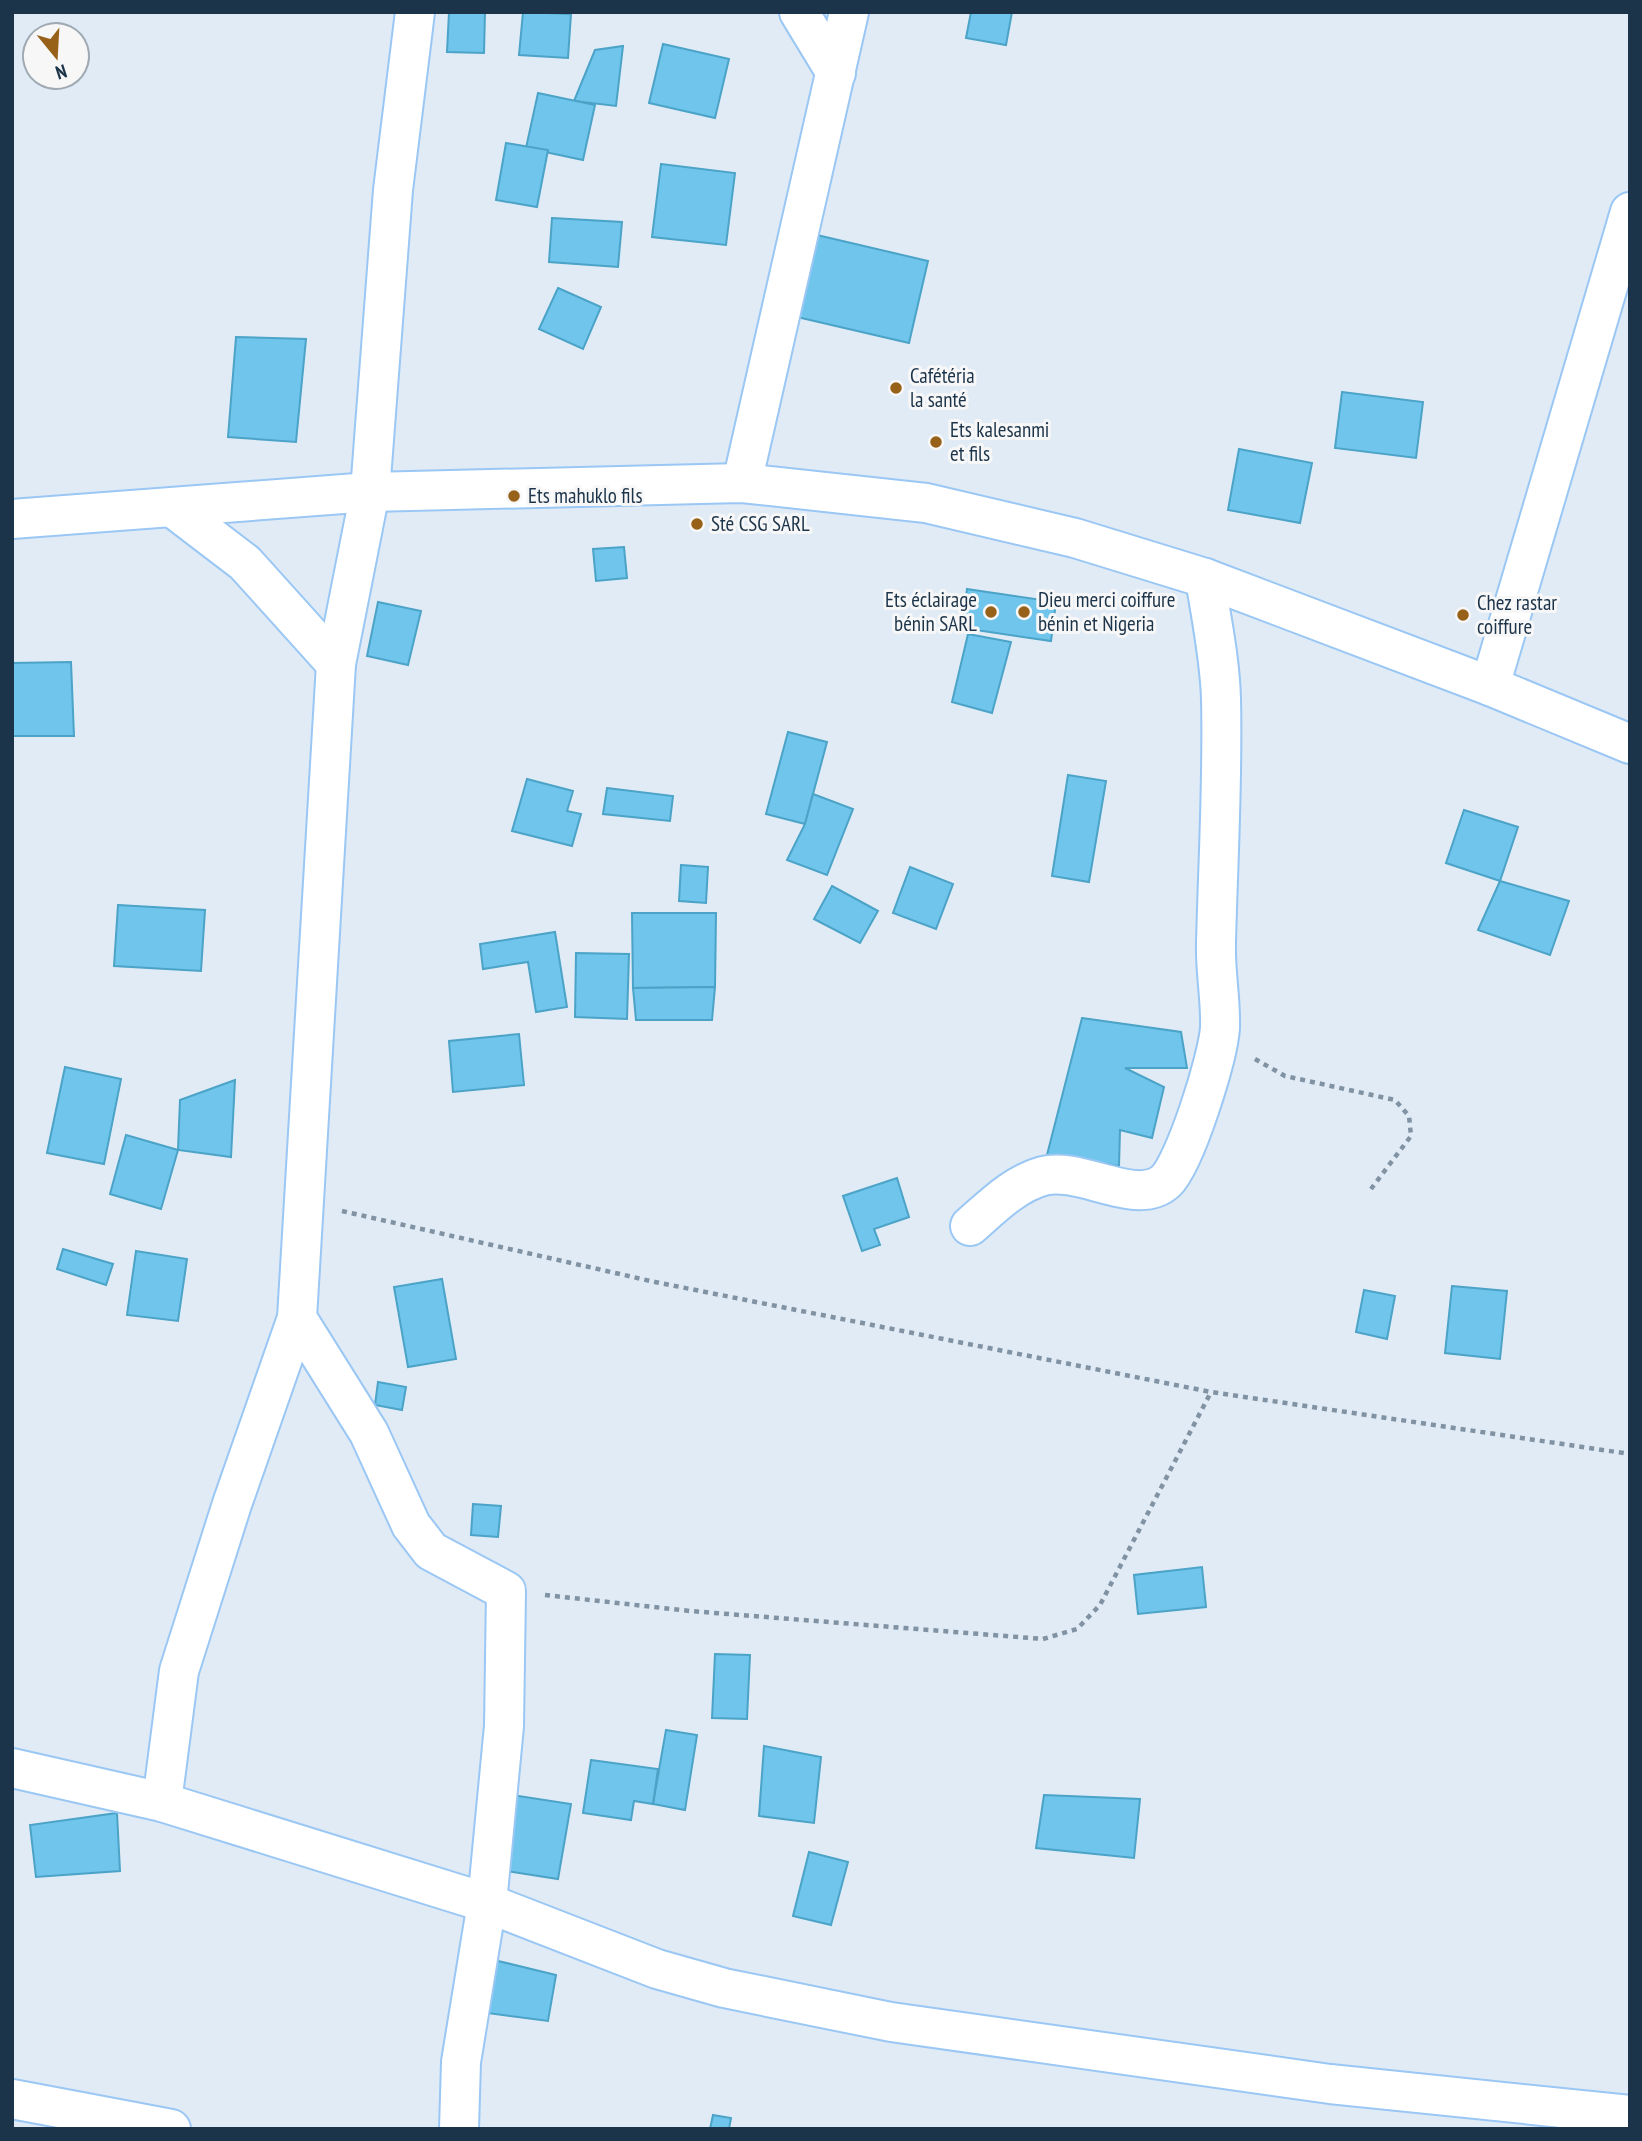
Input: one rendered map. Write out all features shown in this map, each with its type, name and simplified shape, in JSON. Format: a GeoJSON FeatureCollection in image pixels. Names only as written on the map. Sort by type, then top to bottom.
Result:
{"type":"FeatureCollection","features":[{"type":"Feature","properties":{"kind":"street"},"geometry":{"type":"LineString","coordinates":[[162,1802],[179,1671],[232,1504],[297,1318],[336,664],[370,492],[393,190],[415,12]]}},
{"type":"Feature","properties":{"kind":"street"},"geometry":{"type":"LineString","coordinates":[[799,12],[836,74]]}},
{"type":"Feature","properties":{"kind":"street"},"geometry":{"type":"LineString","coordinates":[[743,483],[849,12]]}},
{"type":"Feature","properties":{"kind":"street"},"geometry":{"type":"LineString","coordinates":[[1490,686],[1630,212]]}},
{"type":"Feature","properties":{"kind":"street"},"geometry":{"type":"LineString","coordinates":[[12,519],[370,492],[743,483],[926,503],[1075,538],[1205,578],[1490,686],[1630,744]]}},
{"type":"Feature","properties":{"kind":"street"},"geometry":{"type":"LineString","coordinates":[[173,508],[245,563],[336,664]]}},
{"type":"Feature","properties":{"kind":"street"},"geometry":{"type":"LineString","coordinates":[[970,1226],[1016,1187],[1045,1175],[1075,1174],[1133,1192],[1164,1184],[1180,1163],[1195,1123],[1220,1029],[1216,946],[1223,783],[1221,698],[1205,578]]}},
{"type":"Feature","properties":{"kind":"street"},"geometry":{"type":"LineString","coordinates":[[297,1318],[369,1433],[411,1525],[431,1551],[506,1591],[505,1726],[487,1903],[461,2062],[459,2129]]}},
{"type":"Feature","properties":{"kind":"street"},"geometry":{"type":"LineString","coordinates":[[12,1769],[162,1802],[487,1903],[657,1969],[724,1988],[891,2022],[1330,2084],[1630,2115]]}},
{"type":"Feature","properties":{"kind":"street"},"geometry":{"type":"LineString","coordinates":[[12,2099],[171,2129]]}},
{"type":"Feature","properties":{"kind":"path"},"geometry":{"type":"LineString","coordinates":[[1220,1029],[1245,1054],[1285,1076],[1395,1100],[1409,1116],[1411,1136],[1371,1189]]}},
{"type":"Feature","properties":{"kind":"path"},"geometry":{"type":"LineString","coordinates":[[303,1205],[383,1218],[655,1282],[1211,1392],[1630,1454]]}},
{"type":"Feature","properties":{"kind":"path"},"geometry":{"type":"LineString","coordinates":[[506,1591],[690,1611],[1043,1639],[1077,1629],[1100,1605],[1211,1392]]}},
{"type":"Feature","properties":{"kind":"building"},"geometry":{"type":"Polygon","coordinates":[[[449,12],[485,12],[484,53],[447,52],[449,12]]]}},
{"type":"Feature","properties":{"kind":"building"},"geometry":{"type":"Polygon","coordinates":[[[523,12],[571,14],[568,58],[519,55],[523,12]]]}},
{"type":"Feature","properties":{"kind":"building"},"geometry":{"type":"Polygon","coordinates":[[[971,12],[1012,12],[1006,45],[966,38],[971,12]]]}},
{"type":"Feature","properties":{"kind":"building"},"geometry":{"type":"Polygon","coordinates":[[[663,44],[729,59],[715,118],[649,103],[663,44]]]}},
{"type":"Feature","properties":{"kind":"building"},"geometry":{"type":"Polygon","coordinates":[[[623,46],[616,106],[574,101],[595,50],[623,46]]]}},
{"type":"Feature","properties":{"kind":"building"},"geometry":{"type":"Polygon","coordinates":[[[538,93],[595,105],[583,160],[526,148],[538,93]]]}},
{"type":"Feature","properties":{"kind":"building"},"geometry":{"type":"Polygon","coordinates":[[[506,143],[548,150],[537,207],[496,200],[506,143]]]}},
{"type":"Feature","properties":{"kind":"building"},"geometry":{"type":"Polygon","coordinates":[[[661,164],[735,173],[726,245],[652,237],[661,164]]]}},
{"type":"Feature","properties":{"kind":"building"},"geometry":{"type":"Polygon","coordinates":[[[552,218],[622,222],[618,267],[549,262],[552,218]]]}},
{"type":"Feature","properties":{"kind":"building"},"geometry":{"type":"Polygon","coordinates":[[[817,235],[928,261],[909,343],[797,317],[817,235]]]}},
{"type":"Feature","properties":{"kind":"building"},"geometry":{"type":"Polygon","coordinates":[[[558,288],[601,307],[583,349],[539,329],[558,288]]]}},
{"type":"Feature","properties":{"kind":"building"},"geometry":{"type":"Polygon","coordinates":[[[236,337],[306,339],[296,442],[228,437],[236,337]]]}},
{"type":"Feature","properties":{"kind":"building"},"geometry":{"type":"Polygon","coordinates":[[[1342,392],[1423,402],[1416,458],[1335,448],[1342,392]]]}},
{"type":"Feature","properties":{"kind":"building"},"geometry":{"type":"Polygon","coordinates":[[[1239,449],[1312,463],[1300,523],[1228,510],[1239,449]]]}},
{"type":"Feature","properties":{"kind":"building"},"geometry":{"type":"Polygon","coordinates":[[[624,547],[627,578],[596,581],[593,549],[624,547]]]}},
{"type":"Feature","properties":{"kind":"building"},"geometry":{"type":"Polygon","coordinates":[[[967,589],[1056,602],[1051,641],[962,628],[967,589]]]}},
{"type":"Feature","properties":{"kind":"building"},"geometry":{"type":"Polygon","coordinates":[[[378,602],[421,611],[408,665],[367,656],[378,602]]]}},
{"type":"Feature","properties":{"kind":"building"},"geometry":{"type":"Polygon","coordinates":[[[968,634],[1011,642],[992,713],[952,702],[968,634]]]}},
{"type":"Feature","properties":{"kind":"building"},"geometry":{"type":"Polygon","coordinates":[[[71,662],[74,736],[12,736],[12,663],[71,662]]]}},
{"type":"Feature","properties":{"kind":"building"},"geometry":{"type":"Polygon","coordinates":[[[788,732],[827,742],[805,824],[766,814],[788,732]]]}},
{"type":"Feature","properties":{"kind":"building"},"geometry":{"type":"Polygon","coordinates":[[[1068,775],[1106,781],[1089,882],[1052,876],[1068,775]]]}},
{"type":"Feature","properties":{"kind":"building"},"geometry":{"type":"Polygon","coordinates":[[[527,779],[573,791],[567,811],[581,814],[572,846],[512,831],[527,779]]]}},
{"type":"Feature","properties":{"kind":"building"},"geometry":{"type":"Polygon","coordinates":[[[607,788],[673,796],[670,821],[603,814],[607,788]]]}},
{"type":"Feature","properties":{"kind":"building"},"geometry":{"type":"Polygon","coordinates":[[[813,794],[853,809],[827,875],[787,860],[805,824],[813,794]]]}},
{"type":"Feature","properties":{"kind":"building"},"geometry":{"type":"Polygon","coordinates":[[[1464,810],[1518,827],[1500,881],[1446,863],[1464,810]]]}},
{"type":"Feature","properties":{"kind":"building"},"geometry":{"type":"Polygon","coordinates":[[[681,865],[708,867],[706,903],[679,901],[681,865]]]}},
{"type":"Feature","properties":{"kind":"building"},"geometry":{"type":"Polygon","coordinates":[[[910,867],[953,884],[936,929],[893,913],[910,867]]]}},
{"type":"Feature","properties":{"kind":"building"},"geometry":{"type":"Polygon","coordinates":[[[1500,881],[1569,901],[1550,955],[1478,930],[1500,881]]]}},
{"type":"Feature","properties":{"kind":"building"},"geometry":{"type":"Polygon","coordinates":[[[832,886],[878,911],[860,943],[814,919],[832,886]]]}},
{"type":"Feature","properties":{"kind":"building"},"geometry":{"type":"Polygon","coordinates":[[[118,905],[205,910],[201,971],[114,966],[118,905]]]}},
{"type":"Feature","properties":{"kind":"building"},"geometry":{"type":"Polygon","coordinates":[[[632,913],[716,913],[715,987],[633,988],[632,913]]]}},
{"type":"Feature","properties":{"kind":"building"},"geometry":{"type":"Polygon","coordinates":[[[555,932],[567,1007],[536,1012],[528,962],[483,969],[480,944],[555,932]]]}},
{"type":"Feature","properties":{"kind":"building"},"geometry":{"type":"Polygon","coordinates":[[[576,953],[629,954],[627,1019],[575,1017],[576,953]]]}},
{"type":"Feature","properties":{"kind":"building"},"geometry":{"type":"Polygon","coordinates":[[[715,987],[712,1020],[636,1020],[633,988],[715,987]]]}},
{"type":"Feature","properties":{"kind":"building"},"geometry":{"type":"Polygon","coordinates":[[[1082,1018],[1181,1032],[1187,1068],[1125,1068],[1164,1087],[1152,1138],[1120,1130],[1119,1166],[1047,1155],[1082,1018]]]}},
{"type":"Feature","properties":{"kind":"building"},"geometry":{"type":"Polygon","coordinates":[[[519,1034],[524,1085],[453,1092],[449,1041],[519,1034]]]}},
{"type":"Feature","properties":{"kind":"building"},"geometry":{"type":"Polygon","coordinates":[[[65,1067],[121,1079],[104,1164],[47,1153],[65,1067]]]}},
{"type":"Feature","properties":{"kind":"building"},"geometry":{"type":"Polygon","coordinates":[[[235,1080],[231,1157],[178,1150],[180,1100],[235,1080]]]}},
{"type":"Feature","properties":{"kind":"building"},"geometry":{"type":"Polygon","coordinates":[[[126,1135],[178,1150],[161,1209],[110,1194],[126,1135]]]}},
{"type":"Feature","properties":{"kind":"building"},"geometry":{"type":"Polygon","coordinates":[[[897,1178],[909,1217],[874,1229],[880,1245],[862,1251],[843,1196],[897,1178]]]}},
{"type":"Feature","properties":{"kind":"building"},"geometry":{"type":"Polygon","coordinates":[[[63,1249],[113,1264],[106,1285],[57,1269],[63,1249]]]}},
{"type":"Feature","properties":{"kind":"building"},"geometry":{"type":"Polygon","coordinates":[[[136,1251],[187,1259],[178,1321],[127,1315],[136,1251]]]}},
{"type":"Feature","properties":{"kind":"building"},"geometry":{"type":"Polygon","coordinates":[[[442,1279],[456,1359],[408,1367],[394,1287],[442,1279]]]}},
{"type":"Feature","properties":{"kind":"building"},"geometry":{"type":"Polygon","coordinates":[[[1452,1286],[1507,1291],[1500,1359],[1445,1353],[1452,1286]]]}},
{"type":"Feature","properties":{"kind":"building"},"geometry":{"type":"Polygon","coordinates":[[[1364,1290],[1395,1296],[1387,1339],[1356,1332],[1364,1290]]]}},
{"type":"Feature","properties":{"kind":"building"},"geometry":{"type":"Polygon","coordinates":[[[378,1382],[406,1387],[402,1410],[375,1405],[378,1382]]]}},
{"type":"Feature","properties":{"kind":"building"},"geometry":{"type":"Polygon","coordinates":[[[473,1504],[501,1506],[498,1537],[471,1535],[473,1504]]]}},
{"type":"Feature","properties":{"kind":"building"},"geometry":{"type":"Polygon","coordinates":[[[1202,1567],[1206,1607],[1138,1614],[1134,1575],[1202,1567]]]}},
{"type":"Feature","properties":{"kind":"building"},"geometry":{"type":"Polygon","coordinates":[[[715,1654],[750,1655],[747,1719],[712,1718],[715,1654]]]}},
{"type":"Feature","properties":{"kind":"building"},"geometry":{"type":"Polygon","coordinates":[[[666,1730],[697,1735],[685,1810],[653,1804],[666,1730]]]}},
{"type":"Feature","properties":{"kind":"building"},"geometry":{"type":"Polygon","coordinates":[[[764,1746],[821,1757],[814,1823],[759,1816],[764,1746]]]}},
{"type":"Feature","properties":{"kind":"building"},"geometry":{"type":"Polygon","coordinates":[[[591,1760],[658,1769],[653,1804],[634,1801],[631,1820],[583,1813],[591,1760]]]}},
{"type":"Feature","properties":{"kind":"building"},"geometry":{"type":"Polygon","coordinates":[[[512,1795],[571,1804],[558,1879],[500,1870],[512,1795]]]}},
{"type":"Feature","properties":{"kind":"building"},"geometry":{"type":"Polygon","coordinates":[[[1044,1795],[1140,1799],[1134,1858],[1036,1848],[1044,1795]]]}},
{"type":"Feature","properties":{"kind":"building"},"geometry":{"type":"Polygon","coordinates":[[[117,1813],[120,1871],[36,1877],[30,1825],[117,1813]]]}},
{"type":"Feature","properties":{"kind":"building"},"geometry":{"type":"Polygon","coordinates":[[[809,1852],[848,1862],[831,1925],[793,1916],[809,1852]]]}},
{"type":"Feature","properties":{"kind":"building"},"geometry":{"type":"Polygon","coordinates":[[[494,1960],[556,1975],[548,2021],[487,2013],[494,1960]]]}},
{"type":"Feature","properties":{"kind":"building"},"geometry":{"type":"Polygon","coordinates":[[[713,2115],[731,2118],[729,2129],[710,2129],[713,2115]]]}},
{"type":"Feature","properties":{"kind":"place","name":"Cafétéria la santé"},"geometry":{"type":"Point","coordinates":[896,388]}},
{"type":"Feature","properties":{"kind":"place","name":"Ets kalesanmi et fils"},"geometry":{"type":"Point","coordinates":[936,442]}},
{"type":"Feature","properties":{"kind":"place","name":"Ets mahuklo fils"},"geometry":{"type":"Point","coordinates":[514,496]}},
{"type":"Feature","properties":{"kind":"place","name":"Sté CSG SARL"},"geometry":{"type":"Point","coordinates":[697,524]}},
{"type":"Feature","properties":{"kind":"place","name":"Ets éclairage bénin SARL"},"geometry":{"type":"Point","coordinates":[991,612]}},
{"type":"Feature","properties":{"kind":"place","name":"Dieu merci coiffure bénin et Nigeria"},"geometry":{"type":"Point","coordinates":[1024,612]}},
{"type":"Feature","properties":{"kind":"place","name":"Chez rastar coiffure"},"geometry":{"type":"Point","coordinates":[1463,615]}}]}
